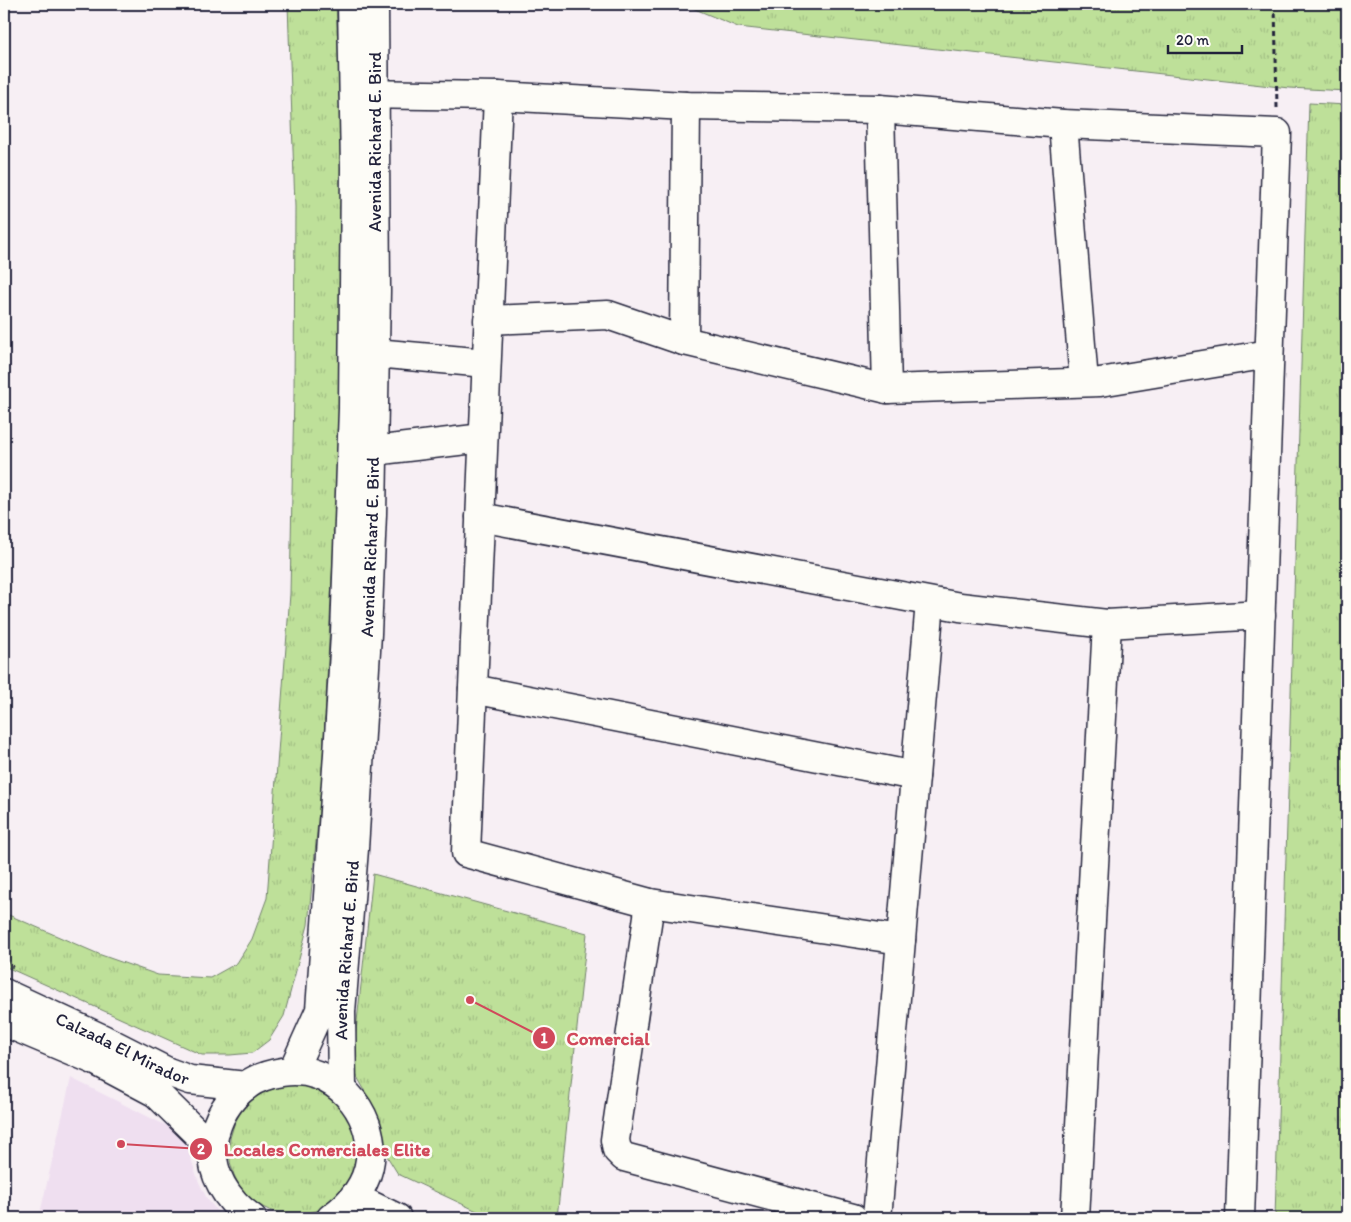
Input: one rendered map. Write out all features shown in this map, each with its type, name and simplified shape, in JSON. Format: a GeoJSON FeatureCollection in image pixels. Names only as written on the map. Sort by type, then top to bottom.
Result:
{"type":"FeatureCollection","features":[{"type":"Feature","properties":{"kind":"street","name":"Avenida Richard E. Bird"},"geometry":{"type":"LineString","coordinates":[[342,1088],[341,1012],[367,634],[375,353],[365,95],[352,4]]}},
{"type":"Feature","properties":{"kind":"street","name":"Avenida Richard E. Bird"},"geometry":{"type":"LineString","coordinates":[[293,1070],[320,1010],[345,634],[365,95],[374,4]]}},
{"type":"Feature","properties":{"kind":"street"},"geometry":{"type":"LineString","coordinates":[[365,95],[498,96],[686,106],[880,109],[1063,124],[1277,133],[1240,1218]]}},
{"type":"Feature","properties":{"kind":"street"},"geometry":{"type":"LineString","coordinates":[[498,96],[466,853],[650,903],[901,940]]}},
{"type":"Feature","properties":{"kind":"street"},"geometry":{"type":"LineString","coordinates":[[684,341],[686,106]]}},
{"type":"Feature","properties":{"kind":"street"},"geometry":{"type":"LineString","coordinates":[[880,109],[887,389]]}},
{"type":"Feature","properties":{"kind":"street"},"geometry":{"type":"LineString","coordinates":[[1063,124],[1084,382]]}},
{"type":"Feature","properties":{"kind":"street"},"geometry":{"type":"LineString","coordinates":[[488,320],[608,315],[684,341],[887,389],[1100,382],[1269,354]]}},
{"type":"Feature","properties":{"kind":"street"},"geometry":{"type":"LineString","coordinates":[[375,353],[486,363]]}},
{"type":"Feature","properties":{"kind":"street"},"geometry":{"type":"LineString","coordinates":[[373,451],[483,438]]}},
{"type":"Feature","properties":{"kind":"street"},"geometry":{"type":"LineString","coordinates":[[480,517],[960,607],[1107,624],[1261,615]]}},
{"type":"Feature","properties":{"kind":"street"},"geometry":{"type":"LineString","coordinates":[[877,1218],[930,602]]}},
{"type":"Feature","properties":{"kind":"street"},"geometry":{"type":"LineString","coordinates":[[1075,1218],[1107,624]]}},
{"type":"Feature","properties":{"kind":"street"},"geometry":{"type":"LineString","coordinates":[[473,689],[915,776]]}},
{"type":"Feature","properties":{"kind":"street"},"geometry":{"type":"LineString","coordinates":[[650,903],[615,1140],[617,1150],[624,1157],[853,1218]]}},
{"type":"Feature","properties":{"kind":"street","name":"Calzada El Mirador"},"geometry":{"type":"LineString","coordinates":[[4,993],[103,1038],[168,1072],[190,1080],[246,1086]]}},
{"type":"Feature","properties":{"kind":"street","name":"Calzada El Mirador"},"geometry":{"type":"LineString","coordinates":[[4,1022],[94,1060],[156,1093],[212,1148]]}},
{"type":"Feature","properties":{"kind":"street"},"geometry":{"type":"LineString","coordinates":[[252,1218],[237,1207],[226,1193],[217,1176],[212,1148],[215,1129],[223,1112],[238,1092],[253,1081],[270,1074],[293,1070],[325,1078],[342,1088],[355,1103],[365,1121],[370,1140],[370,1160],[364,1180],[344,1209],[331,1218]]}},
{"type":"Feature","properties":{"kind":"street"},"geometry":{"type":"LineString","coordinates":[[354,1197],[397,1218]]}},
{"type":"Feature","properties":{"kind":"path"},"geometry":{"type":"LineString","coordinates":[[1275,4],[1277,133]]}},
{"type":"Feature","properties":{"kind":"shaded area"},"geometry":{"type":"Polygon","coordinates":[[[71,1078],[183,1134],[198,1180],[207,1199],[223,1218],[39,1218],[71,1078]]]}},
{"type":"Feature","properties":{"kind":"green space"},"geometry":{"type":"Polygon","coordinates":[[[288,4],[336,4],[342,134],[342,269],[338,459],[322,780],[308,925],[284,1016],[269,1040],[252,1053],[202,1055],[4,966],[4,913],[101,955],[158,975],[210,978],[237,963],[252,939],[267,898],[290,594],[295,207],[288,4]]]}},
{"type":"Feature","properties":{"kind":"green space"},"geometry":{"type":"Polygon","coordinates":[[[683,4],[1347,4],[1347,91],[1289,88],[738,27],[683,4]]]}},
{"type":"Feature","properties":{"kind":"green space"},"geometry":{"type":"Polygon","coordinates":[[[1309,103],[1347,105],[1347,1218],[1275,1218],[1309,103]]]}},
{"type":"Feature","properties":{"kind":"green space"},"geometry":{"type":"Polygon","coordinates":[[[373,874],[587,933],[557,1218],[492,1218],[398,1174],[382,1148],[364,1089],[352,1068],[373,874]]]}},
{"type":"Feature","properties":{"kind":"green space"},"geometry":{"type":"Polygon","coordinates":[[[294,1085],[307,1086],[319,1090],[340,1104],[354,1125],[358,1137],[358,1163],[354,1175],[340,1196],[319,1210],[307,1214],[294,1215],[281,1214],[269,1210],[248,1196],[234,1175],[230,1163],[229,1150],[230,1137],[234,1125],[248,1104],[269,1090],[281,1086],[294,1085]]]}},
{"type":"Feature","properties":{"kind":"place","name":"Comercial"},"geometry":{"type":"Point","coordinates":[470,1000]}},
{"type":"Feature","properties":{"kind":"place","name":"Locales Comerciales Elite"},"geometry":{"type":"Point","coordinates":[121,1144]}}]}
